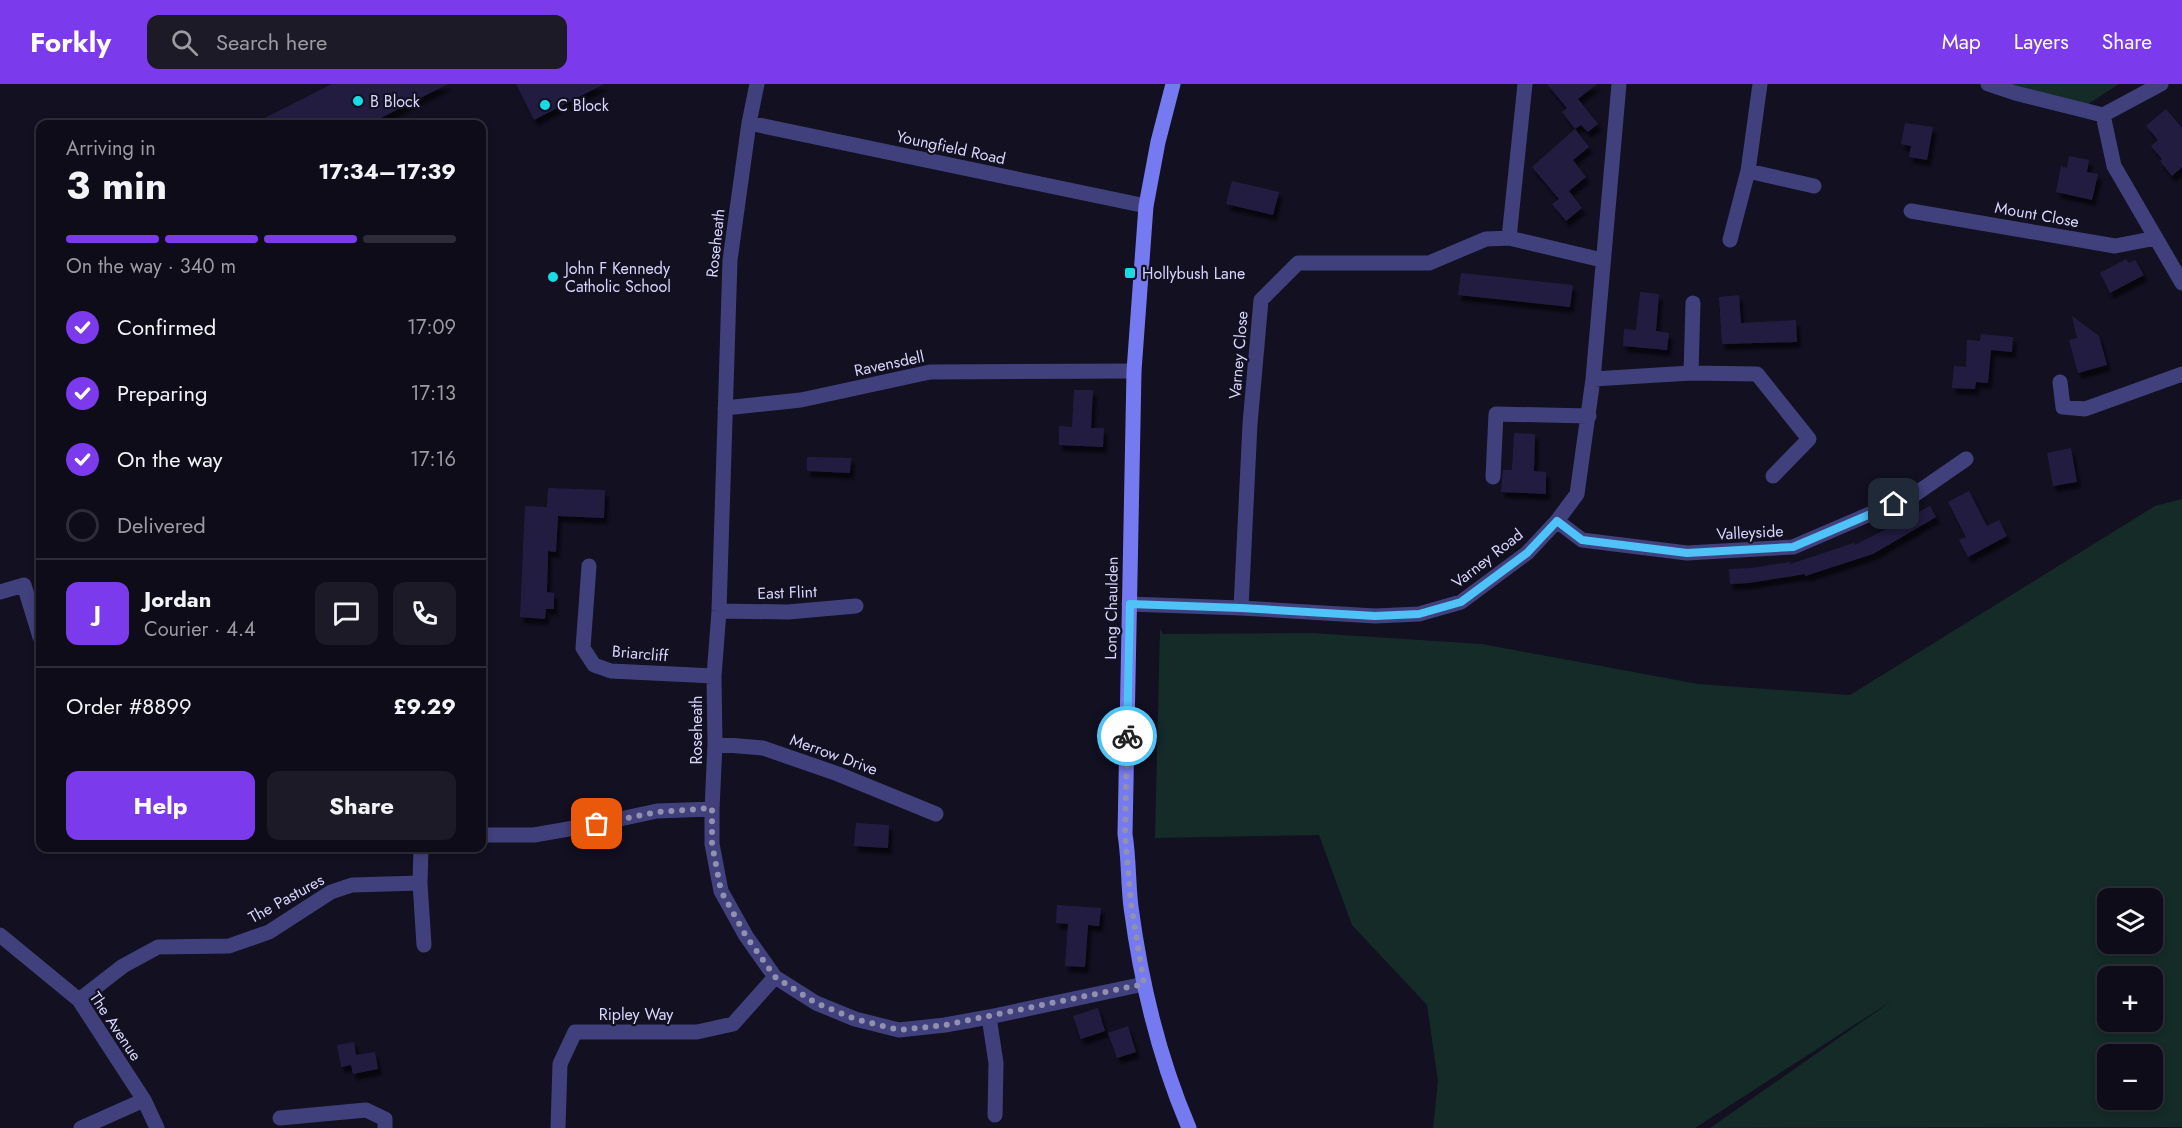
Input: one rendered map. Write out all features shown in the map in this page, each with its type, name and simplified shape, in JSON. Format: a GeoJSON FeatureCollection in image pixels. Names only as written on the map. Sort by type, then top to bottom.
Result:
{"type":"FeatureCollection","features":[{"type":"Feature","properties":{"kind":"street","name":"Roseheath"},"geometry":{"type":"LineString","coordinates":[[757,84],[749,123],[730,260],[719,611],[714,676],[715,744],[712,808],[712,844],[721,891],[746,936],[775,977],[826,1007],[855,1019],[899,1030],[988,1017],[1144,984]]}},
{"type":"Feature","properties":{"kind":"street","name":"Long Chaulden"},"geometry":{"type":"LineString","coordinates":[[1173,84],[1158,142],[1146,206],[1134,371],[1125,834],[1131,904],[1144,984],[1178,1102],[1189,1128]]}},
{"type":"Feature","properties":{"kind":"street"},"geometry":{"type":"LineString","coordinates":[[1525,84],[1509,238],[1602,260]]}},
{"type":"Feature","properties":{"kind":"street","name":"Varney Road"},"geometry":{"type":"LineString","coordinates":[[1130,604],[1375,616],[1419,614],[1461,602],[1527,553],[1557,521],[1577,494],[1593,379],[1618,84]]}},
{"type":"Feature","properties":{"kind":"street"},"geometry":{"type":"LineString","coordinates":[[1730,240],[1748,171],[1760,84]]}},
{"type":"Feature","properties":{"kind":"street"},"geometry":{"type":"LineString","coordinates":[[1989,84],[2014,93],[2103,115],[2161,84]]}},
{"type":"Feature","properties":{"kind":"street"},"geometry":{"type":"LineString","coordinates":[[2103,115],[2114,166],[2182,283]]}},
{"type":"Feature","properties":{"kind":"street","name":"Youngfield Road"},"geometry":{"type":"LineString","coordinates":[[749,123],[1146,206]]}},
{"type":"Feature","properties":{"kind":"street"},"geometry":{"type":"LineString","coordinates":[[1748,171],[1814,186]]}},
{"type":"Feature","properties":{"kind":"street","name":"Mount Close"},"geometry":{"type":"LineString","coordinates":[[1911,211],[2115,246],[2156,238]]}},
{"type":"Feature","properties":{"kind":"street","name":"Varney Close"},"geometry":{"type":"LineString","coordinates":[[1241,608],[1250,424],[1261,300],[1298,263],[1429,263],[1486,239],[1509,238]]}},
{"type":"Feature","properties":{"kind":"street"},"geometry":{"type":"LineString","coordinates":[[1691,373],[1693,303]]}},
{"type":"Feature","properties":{"kind":"street","name":"Ravensdell"},"geometry":{"type":"LineString","coordinates":[[725,408],[801,400],[930,372],[1134,371]]}},
{"type":"Feature","properties":{"kind":"street"},"geometry":{"type":"LineString","coordinates":[[1593,379],[1691,373],[1757,374],[1809,439],[1773,476]]}},
{"type":"Feature","properties":{"kind":"street"},"geometry":{"type":"LineString","coordinates":[[2060,382],[2063,407],[2085,410],[2182,374]]}},
{"type":"Feature","properties":{"kind":"street"},"geometry":{"type":"LineString","coordinates":[[1493,477],[1496,414],[1589,416]]}},
{"type":"Feature","properties":{"kind":"street","name":"Valleyside"},"geometry":{"type":"LineString","coordinates":[[1557,521],[1582,540],[1687,553],[1793,547],[1914,495],[1966,459]]}},
{"type":"Feature","properties":{"kind":"street","name":"Briarcliff"},"geometry":{"type":"LineString","coordinates":[[588,566],[583,648],[594,665],[610,671],[714,676]]}},
{"type":"Feature","properties":{"kind":"street"},"geometry":{"type":"LineString","coordinates":[[0,592],[24,585],[36,624]]}},
{"type":"Feature","properties":{"kind":"street","name":"East Flint"},"geometry":{"type":"LineString","coordinates":[[719,611],[788,612],[856,606]]}},
{"type":"Feature","properties":{"kind":"street","name":"Merrow Drive"},"geometry":{"type":"LineString","coordinates":[[715,744],[763,748],[838,774],[936,814]]}},
{"type":"Feature","properties":{"kind":"street"},"geometry":{"type":"LineString","coordinates":[[486,835],[534,835],[657,812],[712,808]]}},
{"type":"Feature","properties":{"kind":"street"},"geometry":{"type":"LineString","coordinates":[[421,852],[420,883],[424,945]]}},
{"type":"Feature","properties":{"kind":"street","name":"The Pastures"},"geometry":{"type":"LineString","coordinates":[[79,1000],[123,966],[158,947],[229,946],[269,932],[331,892],[352,885],[420,883]]}},
{"type":"Feature","properties":{"kind":"street","name":"The Avenue"},"geometry":{"type":"LineString","coordinates":[[0,935],[79,1000],[144,1100],[157,1128]]}},
{"type":"Feature","properties":{"kind":"street","name":"Ripley Way"},"geometry":{"type":"LineString","coordinates":[[558,1128],[560,1064],[575,1032],[697,1032],[733,1024],[775,977]]}},
{"type":"Feature","properties":{"kind":"street"},"geometry":{"type":"LineString","coordinates":[[988,1017],[996,1063],[995,1115]]}},
{"type":"Feature","properties":{"kind":"street"},"geometry":{"type":"LineString","coordinates":[[81,1128],[144,1100]]}},
{"type":"Feature","properties":{"kind":"street"},"geometry":{"type":"LineString","coordinates":[[280,1118],[366,1110],[385,1119],[385,1128]]}},
{"type":"Feature","properties":{"kind":"green space"},"geometry":{"type":"Polygon","coordinates":[[[2005,84],[2119,84],[2085,106],[2005,84]]]}},
{"type":"Feature","properties":{"kind":"green space"},"geometry":{"type":"Polygon","coordinates":[[[2182,499],[2182,1127],[1710,1128],[1893,1000],[1695,1128],[1433,1128],[1438,1081],[1427,1005],[1352,925],[1319,835],[1155,838],[1160,629],[1163,634],[1312,633],[1482,644],[1698,684],[1850,695],[2155,506],[2182,499]]]}},
{"type":"Feature","properties":{"kind":"building","name":"B Block"},"geometry":{"type":"Polygon","coordinates":[[[332,84],[448,84],[377,120],[261,120],[332,84]]]}},
{"type":"Feature","properties":{"kind":"building","name":"C Block"},"geometry":{"type":"Polygon","coordinates":[[[516,84],[604,84],[534,120],[516,84]]]}},
{"type":"Feature","properties":{"kind":"building"},"geometry":{"type":"Polygon","coordinates":[[[1547,84],[1597,84],[1578,99],[1598,124],[1588,132],[1581,125],[1575,129],[1562,112],[1567,108],[1547,84]]]}},
{"type":"Feature","properties":{"kind":"building"},"geometry":{"type":"Polygon","coordinates":[[[2166,109],[2182,128],[2182,167],[2172,176],[2151,146],[2158,140],[2146,126],[2166,109]]]}},
{"type":"Feature","properties":{"kind":"building"},"geometry":{"type":"Polygon","coordinates":[[[1905,123],[1933,127],[1927,160],[1909,157],[1911,146],[1901,144],[1905,123]]]}},
{"type":"Feature","properties":{"kind":"building"},"geometry":{"type":"Polygon","coordinates":[[[1575,129],[1589,147],[1573,160],[1586,177],[1569,191],[1582,208],[1566,221],[1552,204],[1559,199],[1532,167],[1575,129]]]}},
{"type":"Feature","properties":{"kind":"building"},"geometry":{"type":"Polygon","coordinates":[[[2069,156],[2089,160],[2087,172],[2098,174],[2092,200],[2056,192],[2061,166],[2067,168],[2069,156]]]}},
{"type":"Feature","properties":{"kind":"building"},"geometry":{"type":"Polygon","coordinates":[[[1232,181],[1279,192],[1273,215],[1226,204],[1232,181]]]}},
{"type":"Feature","properties":{"kind":"building"},"geometry":{"type":"Polygon","coordinates":[[[2126,259],[2129,263],[2135,260],[2144,275],[2110,293],[2100,273],[2126,259]]]}},
{"type":"Feature","properties":{"kind":"building"},"geometry":{"type":"Polygon","coordinates":[[[1461,273],[1573,285],[1570,307],[1458,295],[1461,273]]]}},
{"type":"Feature","properties":{"kind":"building"},"geometry":{"type":"Polygon","coordinates":[[[1640,292],[1659,294],[1656,331],[1669,333],[1667,350],[1623,346],[1624,329],[1636,330],[1640,292]]]}},
{"type":"Feature","properties":{"kind":"building"},"geometry":{"type":"Polygon","coordinates":[[[1739,295],[1741,323],[1796,320],[1797,342],[1722,344],[1719,297],[1739,295]]]}},
{"type":"Feature","properties":{"kind":"building"},"geometry":{"type":"Polygon","coordinates":[[[2072,316],[2099,336],[2107,365],[2078,373],[2069,340],[2077,338],[2072,316]]]}},
{"type":"Feature","properties":{"kind":"building"},"geometry":{"type":"Polygon","coordinates":[[[1981,334],[2013,337],[2012,352],[1991,350],[1988,383],[1976,382],[1975,389],[1952,388],[1954,366],[1966,367],[1967,340],[1980,341],[1981,334]]]}},
{"type":"Feature","properties":{"kind":"building"},"geometry":{"type":"Polygon","coordinates":[[[1074,390],[1093,390],[1091,428],[1104,428],[1103,447],[1059,445],[1059,426],[1072,427],[1074,390]]]}},
{"type":"Feature","properties":{"kind":"building"},"geometry":{"type":"Polygon","coordinates":[[[1514,433],[1535,434],[1534,471],[1546,472],[1546,494],[1501,492],[1503,470],[1512,470],[1514,433]]]}},
{"type":"Feature","properties":{"kind":"building"},"geometry":{"type":"Polygon","coordinates":[[[2071,448],[2077,482],[2053,486],[2047,453],[2071,448]]]}},
{"type":"Feature","properties":{"kind":"building"},"geometry":{"type":"Polygon","coordinates":[[[807,457],[851,458],[850,473],[807,471],[807,457]]]}},
{"type":"Feature","properties":{"kind":"building"},"geometry":{"type":"Polygon","coordinates":[[[548,488],[605,490],[604,518],[558,516],[556,552],[548,551],[547,592],[554,593],[554,609],[546,609],[545,619],[520,617],[525,506],[547,507],[548,488]]]}},
{"type":"Feature","properties":{"kind":"building"},"geometry":{"type":"Polygon","coordinates":[[[1969,491],[1987,526],[1999,520],[2007,536],[1968,557],[1959,540],[1966,537],[1948,502],[1969,491]]]}},
{"type":"Feature","properties":{"kind":"building"},"geometry":{"type":"Polygon","coordinates":[[[1930,506],[1936,517],[1873,554],[1805,576],[1805,574],[1730,584],[1729,569],[1790,562],[1790,564],[1854,543],[1855,545],[1930,506]]]}},
{"type":"Feature","properties":{"kind":"building"},"geometry":{"type":"Polygon","coordinates":[[[856,823],[889,825],[888,848],[854,846],[856,823]]]}},
{"type":"Feature","properties":{"kind":"building"},"geometry":{"type":"Polygon","coordinates":[[[1057,905],[1101,908],[1099,926],[1088,925],[1085,967],[1065,966],[1068,924],[1056,923],[1057,905]]]}},
{"type":"Feature","properties":{"kind":"building"},"geometry":{"type":"Polygon","coordinates":[[[1098,1008],[1105,1031],[1081,1039],[1073,1016],[1098,1008]]]}},
{"type":"Feature","properties":{"kind":"building"},"geometry":{"type":"Polygon","coordinates":[[[1128,1026],[1136,1052],[1117,1058],[1108,1033],[1128,1026]]]}},
{"type":"Feature","properties":{"kind":"building"},"geometry":{"type":"Polygon","coordinates":[[[354,1042],[356,1055],[375,1052],[378,1069],[353,1074],[351,1065],[341,1067],[337,1045],[354,1042]]]}},
{"type":"Feature","properties":{"kind":"way so far"},"geometry":{"type":"LineString","coordinates":[[597,824],[657,812],[712,808],[712,844],[721,891],[746,936],[775,977],[816,1003],[855,1019],[899,1030],[945,1025],[1144,984],[1131,904],[1125,834],[1127,736]]}},
{"type":"Feature","properties":{"kind":"place","name":"B Block"},"geometry":{"type":"Point","coordinates":[358,101]}},
{"type":"Feature","properties":{"kind":"place","name":"C Block"},"geometry":{"type":"Point","coordinates":[545,105]}},
{"type":"Feature","properties":{"kind":"place","name":"Hollybush Lane"},"geometry":{"type":"Point","coordinates":[1130,273]}},
{"type":"Feature","properties":{"kind":"place","name":"John F Kennedy Catholic School"},"geometry":{"type":"Point","coordinates":[553,277]}},
{"type":"Feature","properties":{"kind":"route"},"geometry":{"type":"LineString","coordinates":[[1127,736],[1130,604],[1375,616],[1419,614],[1461,602],[1527,553],[1557,521],[1582,540],[1687,553],[1793,547],[1894,504]]}}]}
